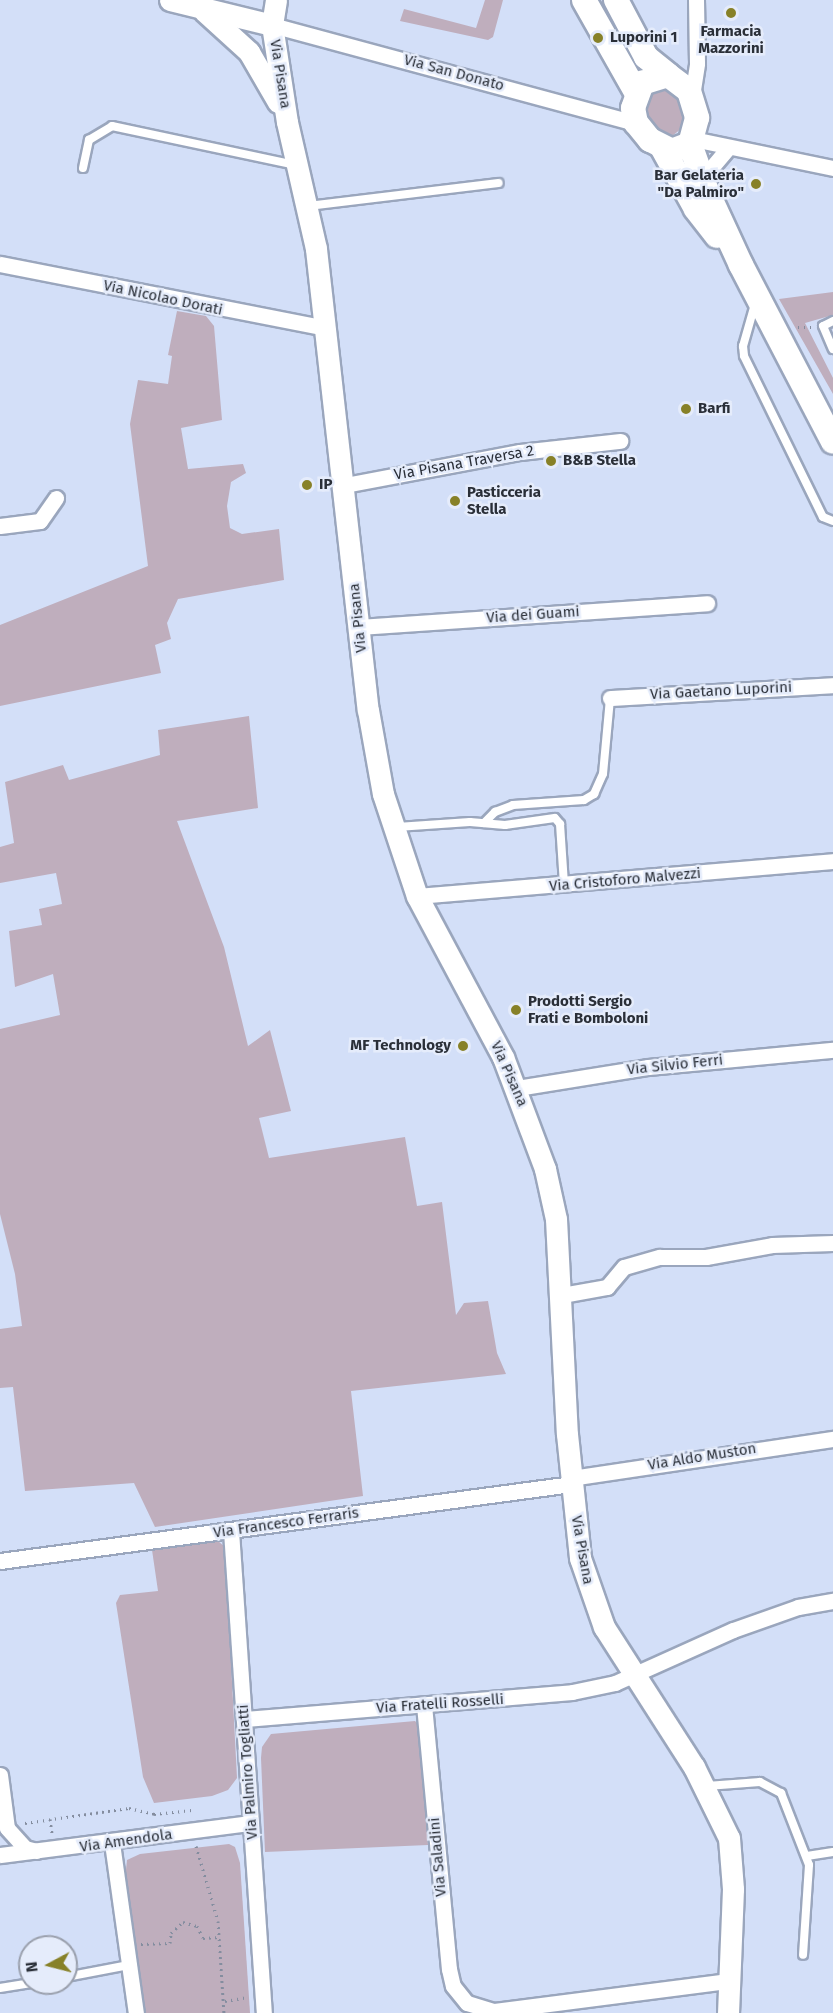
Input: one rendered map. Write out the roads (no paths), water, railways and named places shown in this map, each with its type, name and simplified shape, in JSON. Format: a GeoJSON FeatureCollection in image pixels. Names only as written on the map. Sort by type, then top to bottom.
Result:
{"type":"FeatureCollection","features":[{"type":"Feature","properties":{"kind":"main road","name":"Via Pisana"},"geometry":{"type":"LineString","coordinates":[[170,0],[204,11],[272,25],[287,122],[300,166],[308,206],[326,328],[373,745],[393,828],[417,896],[517,1088],[551,1194],[562,1294],[572,1481],[580,1558],[589,1590],[631,1674],[705,1786],[732,1850],[728,2013]]}},
{"type":"Feature","properties":{"kind":"main road"},"geometry":{"type":"LineString","coordinates":[[272,25],[276,0]]}},
{"type":"Feature","properties":{"kind":"main road"},"geometry":{"type":"LineString","coordinates":[[584,0],[636,92]]}},
{"type":"Feature","properties":{"kind":"main road"},"geometry":{"type":"LineString","coordinates":[[616,0],[646,57],[678,80],[692,96],[697,122],[692,141],[706,189],[757,297],[833,442]]}},
{"type":"Feature","properties":{"kind":"main road","name":"Via Pisana"},"geometry":{"type":"LineString","coordinates":[[204,11],[249,52],[287,122]]}},
{"type":"Feature","properties":{"kind":"main road"},"geometry":{"type":"LineString","coordinates":[[668,75],[649,78],[636,92],[633,108],[636,123],[650,141],[663,149],[676,150],[692,141]]}},
{"type":"Feature","properties":{"kind":"main road"},"geometry":{"type":"LineString","coordinates":[[663,149],[696,209],[741,265]]}},
{"type":"Feature","properties":{"kind":"street"},"geometry":{"type":"LineString","coordinates":[[692,96],[697,63],[696,0]]}},
{"type":"Feature","properties":{"kind":"street","name":"Via San Donato"},"geometry":{"type":"LineString","coordinates":[[272,25],[636,123]]}},
{"type":"Feature","properties":{"kind":"street"},"geometry":{"type":"LineString","coordinates":[[692,141],[833,168]]}},
{"type":"Feature","properties":{"kind":"street"},"geometry":{"type":"LineString","coordinates":[[706,189],[712,168],[728,148]]}},
{"type":"Feature","properties":{"kind":"street","name":"Via Nicolao Dorati"},"geometry":{"type":"LineString","coordinates":[[0,264],[326,328]]}},
{"type":"Feature","properties":{"kind":"street","name":"Via Pisana Traversa 2"},"geometry":{"type":"LineString","coordinates":[[345,485],[520,452],[620,441]]}},
{"type":"Feature","properties":{"kind":"street"},"geometry":{"type":"LineString","coordinates":[[0,526],[40,522],[56,498]]}},
{"type":"Feature","properties":{"kind":"street","name":"Via dei Guami"},"geometry":{"type":"LineString","coordinates":[[358,627],[707,603]]}},
{"type":"Feature","properties":{"kind":"street","name":"Via Gaetano Luporini"},"geometry":{"type":"LineString","coordinates":[[610,698],[833,685]]}},
{"type":"Feature","properties":{"kind":"street","name":"Via Cristoforo Malvezzi"},"geometry":{"type":"LineString","coordinates":[[417,896],[564,886],[833,861]]}},
{"type":"Feature","properties":{"kind":"street","name":"Via Silvio Ferri"},"geometry":{"type":"LineString","coordinates":[[517,1088],[648,1067],[833,1050]]}},
{"type":"Feature","properties":{"kind":"street"},"geometry":{"type":"LineString","coordinates":[[562,1294],[607,1287],[624,1268],[660,1257],[706,1257],[772,1245],[833,1243]]}},
{"type":"Feature","properties":{"kind":"street","name":"Via Aldo Muston"},"geometry":{"type":"LineString","coordinates":[[572,1481],[833,1438]]}},
{"type":"Feature","properties":{"kind":"street","name":"Via Francesco Ferraris"},"geometry":{"type":"LineString","coordinates":[[0,1561],[231,1531],[572,1481]]}},
{"type":"Feature","properties":{"kind":"street","name":"Via Palmiro Togliatti"},"geometry":{"type":"LineString","coordinates":[[231,1531],[264,2013]]}},
{"type":"Feature","properties":{"kind":"street","name":"Via Fratelli Rosselli"},"geometry":{"type":"LineString","coordinates":[[245,1719],[572,1692],[615,1683],[733,1630],[798,1607],[833,1600]]}},
{"type":"Feature","properties":{"kind":"street","name":"Via Saladini"},"geometry":{"type":"LineString","coordinates":[[424,1705],[448,1970],[453,1986],[467,2003],[494,2012]]}},
{"type":"Feature","properties":{"kind":"street"},"geometry":{"type":"LineString","coordinates":[[0,1775],[14,1826],[25,1848],[42,1852]]}},
{"type":"Feature","properties":{"kind":"street","name":"Via Amendola"},"geometry":{"type":"LineString","coordinates":[[0,1855],[42,1852],[251,1824]]}},
{"type":"Feature","properties":{"kind":"street"},"geometry":{"type":"LineString","coordinates":[[0,1845],[14,1826]]}},
{"type":"Feature","properties":{"kind":"street"},"geometry":{"type":"LineString","coordinates":[[112,1843],[136,2013]]}},
{"type":"Feature","properties":{"kind":"street"},"geometry":{"type":"LineString","coordinates":[[494,2012],[729,1981]]}},
{"type":"Feature","properties":{"kind":"lane"},"geometry":{"type":"LineString","coordinates":[[83,168],[89,140],[112,126],[300,166]]}},
{"type":"Feature","properties":{"kind":"lane"},"geometry":{"type":"LineString","coordinates":[[308,206],[499,183]]}},
{"type":"Feature","properties":{"kind":"lane"},"geometry":{"type":"LineString","coordinates":[[757,297],[743,346],[744,356],[823,517],[833,520]]}},
{"type":"Feature","properties":{"kind":"lane"},"geometry":{"type":"LineString","coordinates":[[833,321],[823,326],[833,349]]}},
{"type":"Feature","properties":{"kind":"lane"},"geometry":{"type":"LineString","coordinates":[[484,823],[495,812],[513,805],[584,800],[594,794],[603,774],[610,698]]}},
{"type":"Feature","properties":{"kind":"lane"},"geometry":{"type":"LineString","coordinates":[[393,828],[484,823],[505,825],[555,818],[560,824],[564,886]]}},
{"type":"Feature","properties":{"kind":"lane"},"geometry":{"type":"LineString","coordinates":[[705,1786],[769,1784],[781,1793],[807,1856],[803,1955]]}},
{"type":"Feature","properties":{"kind":"lane"},"geometry":{"type":"LineString","coordinates":[[807,1856],[833,1852]]}},
{"type":"Feature","properties":{"kind":"lane"},"geometry":{"type":"LineString","coordinates":[[78,1975],[129,1965]]}},
{"type":"Feature","properties":{"kind":"lane"},"geometry":{"type":"LineString","coordinates":[[0,1988],[18,1985]]}},
{"type":"Feature","properties":{"kind":"place","name":"Farmacia Mazzorini"},"geometry":{"type":"Point","coordinates":[731,13]}},
{"type":"Feature","properties":{"kind":"place","name":"Luporini 1"},"geometry":{"type":"Point","coordinates":[598,38]}},
{"type":"Feature","properties":{"kind":"place","name":"Bar Gelateria \"Da Palmiro\""},"geometry":{"type":"Point","coordinates":[756,184]}},
{"type":"Feature","properties":{"kind":"place","name":"Barfi"},"geometry":{"type":"Point","coordinates":[686,409]}},
{"type":"Feature","properties":{"kind":"place","name":"B&B Stella"},"geometry":{"type":"Point","coordinates":[551,461]}},
{"type":"Feature","properties":{"kind":"place","name":"IP"},"geometry":{"type":"Point","coordinates":[307,485]}},
{"type":"Feature","properties":{"kind":"place","name":"Pasticceria Stella"},"geometry":{"type":"Point","coordinates":[455,501]}},
{"type":"Feature","properties":{"kind":"place","name":"Prodotti Sergio Frati e Bomboloni"},"geometry":{"type":"Point","coordinates":[516,1010]}},
{"type":"Feature","properties":{"kind":"place","name":"MF Technology"},"geometry":{"type":"Point","coordinates":[463,1046]}}]}
